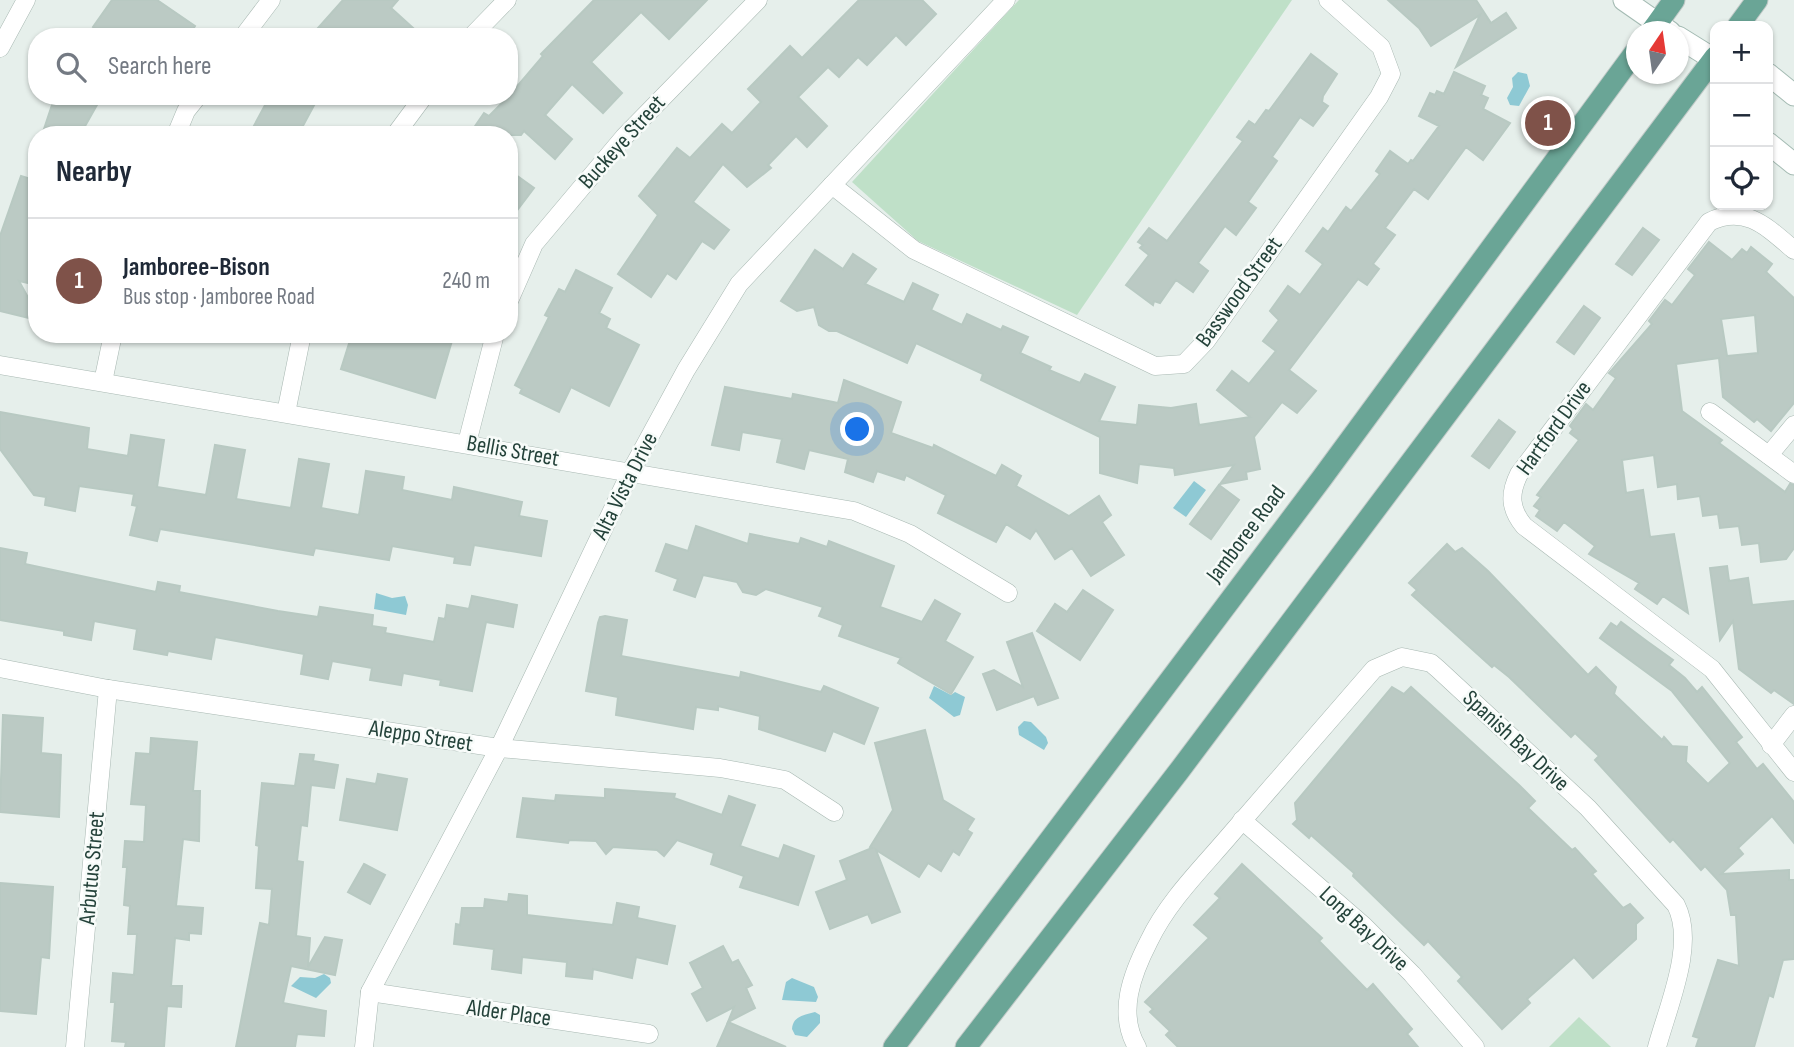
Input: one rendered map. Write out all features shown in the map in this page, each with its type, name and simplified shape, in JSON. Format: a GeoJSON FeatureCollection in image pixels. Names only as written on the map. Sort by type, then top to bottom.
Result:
{"type":"FeatureCollection","features":[{"type":"Feature","properties":{"kind":"main road"},"geometry":{"type":"LineString","coordinates":[[1624,0],[1649,21]]}},
{"type":"Feature","properties":{"kind":"main road"},"geometry":{"type":"LineString","coordinates":[[1663,21],[1674,0]]}},
{"type":"Feature","properties":{"kind":"main road"},"geometry":{"type":"LineString","coordinates":[[1742,21],[1757,0]]}},
{"type":"Feature","properties":{"kind":"main road"},"geometry":{"type":"LineString","coordinates":[[1689,44],[1710,57]]}},
{"type":"Feature","properties":{"kind":"main road","name":"Jamboree Road"},"geometry":{"type":"LineString","coordinates":[[894,1047],[1322,478],[1626,65]]}},
{"type":"Feature","properties":{"kind":"main road"},"geometry":{"type":"LineString","coordinates":[[966,1047],[1179,771],[1710,67]]}},
{"type":"Feature","properties":{"kind":"main road"},"geometry":{"type":"LineString","coordinates":[[1773,78],[1794,95]]}},
{"type":"Feature","properties":{"kind":"main road"},"geometry":{"type":"LineString","coordinates":[[1773,147],[1794,164]]}},
{"type":"Feature","properties":{"kind":"street"},"geometry":{"type":"LineString","coordinates":[[0,48],[26,0]]}},
{"type":"Feature","properties":{"kind":"street"},"geometry":{"type":"LineString","coordinates":[[250,28],[271,0]]}},
{"type":"Feature","properties":{"kind":"street"},"geometry":{"type":"LineString","coordinates":[[480,28],[507,0]]}},
{"type":"Feature","properties":{"kind":"street","name":"Buckeye Street"},"geometry":{"type":"LineString","coordinates":[[518,280],[534,244],[624,137],[758,0]]}},
{"type":"Feature","properties":{"kind":"street","name":"Alta Vista Drive"},"geometry":{"type":"LineString","coordinates":[[364,1047],[370,992],[499,748],[631,471],[686,370],[739,284],[1006,0]]}},
{"type":"Feature","properties":{"kind":"street","name":"Basswood Street"},"geometry":{"type":"LineString","coordinates":[[832,185],[914,250],[1155,366],[1184,364],[1213,330],[1379,97],[1391,74],[1381,47],[1328,0]]}},
{"type":"Feature","properties":{"kind":"street"},"geometry":{"type":"LineString","coordinates":[[180,126],[191,105]]}},
{"type":"Feature","properties":{"kind":"street"},"geometry":{"type":"LineString","coordinates":[[402,126],[417,105]]}},
{"type":"Feature","properties":{"kind":"street","name":"Hartford Drive"},"geometry":{"type":"LineString","coordinates":[[1794,250],[1749,217],[1724,215],[1709,222],[1519,474],[1511,501],[1524,526],[1712,669],[1794,772]]}},
{"type":"Feature","properties":{"kind":"street"},"geometry":{"type":"LineString","coordinates":[[103,382],[111,343]]}},
{"type":"Feature","properties":{"kind":"street"},"geometry":{"type":"LineString","coordinates":[[286,413],[300,343]]}},
{"type":"Feature","properties":{"kind":"street"},"geometry":{"type":"LineString","coordinates":[[467,443],[493,343]]}},
{"type":"Feature","properties":{"kind":"street","name":"Bellis Street"},"geometry":{"type":"LineString","coordinates":[[0,365],[854,511],[910,534],[1008,593]]}},
{"type":"Feature","properties":{"kind":"street"},"geometry":{"type":"LineString","coordinates":[[1710,412],[1794,474]]}},
{"type":"Feature","properties":{"kind":"street"},"geometry":{"type":"LineString","coordinates":[[1769,455],[1794,425]]}},
{"type":"Feature","properties":{"kind":"street","name":"Spanish Bay Drive"},"geometry":{"type":"LineString","coordinates":[[1137,1047],[1129,1033],[1127,1002],[1150,938],[1181,891],[1374,669],[1402,657],[1430,663],[1588,808],[1676,905],[1683,919],[1685,934],[1657,1047]]}},
{"type":"Feature","properties":{"kind":"street","name":"Aleppo Street"},"geometry":{"type":"LineString","coordinates":[[0,668],[108,689],[499,748],[720,768],[785,780],[834,812]]}},
{"type":"Feature","properties":{"kind":"street","name":"Arbutus Street"},"geometry":{"type":"LineString","coordinates":[[75,1047],[108,689]]}},
{"type":"Feature","properties":{"kind":"street"},"geometry":{"type":"LineString","coordinates":[[1771,745],[1794,715]]}},
{"type":"Feature","properties":{"kind":"street","name":"Long Bay Drive"},"geometry":{"type":"LineString","coordinates":[[1242,820],[1364,926],[1412,974],[1475,1047]]}},
{"type":"Feature","properties":{"kind":"street","name":"Alder Place"},"geometry":{"type":"LineString","coordinates":[[370,992],[649,1034]]}},
{"type":"Feature","properties":{"kind":"green space"},"geometry":{"type":"Polygon","coordinates":[[[1019,0],[1292,0],[1077,315],[918,241],[852,182],[1019,0]]]}},
{"type":"Feature","properties":{"kind":"green space"},"geometry":{"type":"Polygon","coordinates":[[[1579,1017],[1611,1047],[1549,1047],[1579,1017]]]}},
{"type":"Feature","properties":{"kind":"water"},"geometry":{"type":"Polygon","coordinates":[[[1518,72],[1527,74],[1530,86],[1519,106],[1510,105],[1507,98],[1513,87],[1512,78],[1518,72]]]}},
{"type":"Feature","properties":{"kind":"water"},"geometry":{"type":"Polygon","coordinates":[[[1194,481],[1206,490],[1186,517],[1173,508],[1194,481]]]}},
{"type":"Feature","properties":{"kind":"water"},"geometry":{"type":"Polygon","coordinates":[[[376,593],[392,598],[405,596],[408,605],[406,615],[374,609],[376,593]]]}},
{"type":"Feature","properties":{"kind":"water"},"geometry":{"type":"Polygon","coordinates":[[[934,686],[951,695],[955,692],[965,697],[960,715],[954,717],[929,698],[934,686]]]}},
{"type":"Feature","properties":{"kind":"water"},"geometry":{"type":"Polygon","coordinates":[[[1024,721],[1031,722],[1046,737],[1048,743],[1044,750],[1019,735],[1018,727],[1024,721]]]}},
{"type":"Feature","properties":{"kind":"water"},"geometry":{"type":"Polygon","coordinates":[[[324,974],[330,978],[331,983],[316,998],[291,986],[300,977],[315,978],[324,974]]]}},
{"type":"Feature","properties":{"kind":"water"},"geometry":{"type":"Polygon","coordinates":[[[792,978],[814,987],[818,997],[816,1002],[782,1000],[786,982],[792,978]]]}},
{"type":"Feature","properties":{"kind":"water"},"geometry":{"type":"Polygon","coordinates":[[[815,1012],[820,1015],[820,1023],[807,1037],[795,1035],[792,1029],[794,1021],[815,1012]]]}},
{"type":"Feature","properties":{"kind":"building"},"geometry":{"type":"Polygon","coordinates":[[[112,0],[157,0],[195,26],[194,28],[93,27],[112,0]]]}},
{"type":"Feature","properties":{"kind":"building"},"geometry":{"type":"Polygon","coordinates":[[[343,0],[398,0],[391,8],[413,28],[318,28],[343,0]]]}},
{"type":"Feature","properties":{"kind":"building"},"geometry":{"type":"Polygon","coordinates":[[[594,0],[707,0],[669,39],[641,12],[591,62],[622,93],[603,113],[572,84],[545,115],[572,139],[555,159],[524,131],[518,135],[518,126],[475,126],[484,113],[489,116],[500,105],[518,105],[518,85],[543,56],[541,54],[594,0]]]}},
{"type":"Feature","properties":{"kind":"building"},"geometry":{"type":"Polygon","coordinates":[[[859,0],[922,0],[936,14],[906,45],[896,35],[867,65],[858,57],[839,77],[828,67],[798,97],[827,126],[807,147],[796,136],[768,165],[771,168],[747,187],[723,164],[693,202],[729,230],[714,249],[702,241],[676,279],[667,273],[651,297],[618,274],[658,215],[639,196],[677,148],[690,158],[722,124],[732,133],[761,102],[748,89],[790,46],[802,58],[859,0]]]}},
{"type":"Feature","properties":{"kind":"building"},"geometry":{"type":"Polygon","coordinates":[[[1388,0],[1476,0],[1491,23],[1506,13],[1516,28],[1456,67],[1480,15],[1431,46],[1419,28],[1388,0]]]}},
{"type":"Feature","properties":{"kind":"building"},"geometry":{"type":"Polygon","coordinates":[[[1311,54],[1337,74],[1323,96],[1322,102],[1328,106],[1313,126],[1300,117],[1272,157],[1277,161],[1248,202],[1256,208],[1236,235],[1225,226],[1198,263],[1208,271],[1193,292],[1176,280],[1160,303],[1154,301],[1153,305],[1126,285],[1149,255],[1140,248],[1143,245],[1138,242],[1149,228],[1167,241],[1243,141],[1237,137],[1249,121],[1255,125],[1266,110],[1269,111],[1311,54]]]}},
{"type":"Feature","properties":{"kind":"building"},"geometry":{"type":"Polygon","coordinates":[[[1454,72],[1485,86],[1481,95],[1488,98],[1483,109],[1510,123],[1483,160],[1466,147],[1428,199],[1414,189],[1385,228],[1395,235],[1373,264],[1379,269],[1367,285],[1358,279],[1289,370],[1316,391],[1297,413],[1282,402],[1254,437],[1260,469],[1246,472],[1247,479],[1220,484],[1234,465],[1175,475],[1174,468],[1139,464],[1137,483],[1100,473],[1100,437],[981,380],[983,374],[916,343],[907,363],[819,325],[814,307],[797,311],[781,301],[815,250],[843,269],[853,254],[876,269],[865,284],[904,302],[913,283],[938,295],[931,310],[962,325],[967,314],[1001,330],[1003,326],[1028,337],[1020,353],[1051,367],[1049,370],[1080,383],[1085,374],[1115,387],[1099,421],[1137,425],[1139,405],[1171,408],[1196,404],[1199,425],[1250,417],[1217,390],[1232,371],[1249,384],[1276,351],[1263,341],[1279,320],[1270,311],[1288,286],[1300,295],[1323,264],[1306,251],[1323,228],[1328,232],[1346,207],[1351,211],[1380,174],[1376,171],[1390,151],[1408,164],[1413,161],[1439,126],[1419,116],[1430,93],[1435,95],[1437,91],[1444,94],[1454,72]]]}},
{"type":"Feature","properties":{"kind":"building"},"geometry":{"type":"Polygon","coordinates":[[[52,105],[97,105],[85,126],[45,126],[52,105]]]}},
{"type":"Feature","properties":{"kind":"building"},"geometry":{"type":"Polygon","coordinates":[[[265,105],[314,105],[303,126],[254,126],[265,105]]]}},
{"type":"Feature","properties":{"kind":"building"},"geometry":{"type":"Polygon","coordinates":[[[21,176],[28,178],[28,283],[19,281],[28,298],[28,318],[0,311],[0,236],[21,176]]]}},
{"type":"Feature","properties":{"kind":"building"},"geometry":{"type":"Polygon","coordinates":[[[518,176],[534,188],[518,209],[518,176]]]}},
{"type":"Feature","properties":{"kind":"building"},"geometry":{"type":"Polygon","coordinates":[[[1643,228],[1659,240],[1632,275],[1616,264],[1643,228]]]}},
{"type":"Feature","properties":{"kind":"building"},"geometry":{"type":"Polygon","coordinates":[[[1709,242],[1732,260],[1742,249],[1747,253],[1751,247],[1772,264],[1766,272],[1794,298],[1794,403],[1771,431],[1757,419],[1754,422],[1723,397],[1719,358],[1676,364],[1682,411],[1722,440],[1719,443],[1785,492],[1790,484],[1794,485],[1794,548],[1786,559],[1761,562],[1759,543],[1742,545],[1739,526],[1720,528],[1718,514],[1703,516],[1700,496],[1678,499],[1677,484],[1658,487],[1654,455],[1622,460],[1626,493],[1643,490],[1650,537],[1674,534],[1688,613],[1663,596],[1657,604],[1635,589],[1639,583],[1589,554],[1595,546],[1564,522],[1557,531],[1536,516],[1540,510],[1534,506],[1541,497],[1537,495],[1579,440],[1570,433],[1573,429],[1570,426],[1586,404],[1593,410],[1616,378],[1609,373],[1652,324],[1649,321],[1665,300],[1672,305],[1695,275],[1688,269],[1709,242]],[[1755,315],[1721,319],[1727,356],[1758,353],[1755,315]]]}},
{"type":"Feature","properties":{"kind":"building"},"geometry":{"type":"Polygon","coordinates":[[[576,270],[612,288],[599,313],[610,319],[606,328],[639,345],[609,406],[571,387],[559,412],[520,393],[522,389],[515,385],[549,317],[545,315],[559,289],[565,292],[576,270]]]}},
{"type":"Feature","properties":{"kind":"building"},"geometry":{"type":"Polygon","coordinates":[[[1584,306],[1600,318],[1574,354],[1557,342],[1584,306]]]}},
{"type":"Feature","properties":{"kind":"building"},"geometry":{"type":"Polygon","coordinates":[[[349,343],[451,343],[435,398],[341,369],[349,343]]]}},
{"type":"Feature","properties":{"kind":"building"},"geometry":{"type":"Polygon","coordinates":[[[844,380],[901,402],[891,433],[933,448],[934,445],[996,476],[1002,465],[1021,476],[1016,486],[1069,516],[1099,496],[1111,515],[1102,522],[1124,555],[1091,576],[1072,548],[1055,559],[1036,530],[1030,539],[1006,524],[996,542],[938,513],[946,495],[906,475],[904,480],[877,471],[873,482],[845,472],[848,459],[809,450],[804,469],[777,462],[782,439],[742,432],[739,450],[712,445],[725,387],[792,399],[793,394],[838,403],[844,380]]]}},
{"type":"Feature","properties":{"kind":"building"},"geometry":{"type":"Polygon","coordinates":[[[0,412],[89,428],[87,449],[128,456],[131,435],[164,440],[157,487],[206,495],[215,445],[245,450],[236,499],[291,508],[299,459],[329,464],[321,508],[359,515],[366,471],[404,477],[402,490],[452,500],[454,487],[522,502],[519,516],[547,521],[541,556],[474,545],[470,565],[454,563],[455,557],[392,546],[389,560],[315,548],[313,555],[160,529],[157,541],[130,535],[137,506],[132,505],[134,494],[79,486],[75,511],[45,505],[46,497],[34,495],[0,449],[0,412]]]}},
{"type":"Feature","properties":{"kind":"building"},"geometry":{"type":"Polygon","coordinates":[[[1499,420],[1515,432],[1489,468],[1472,456],[1499,420]]]}},
{"type":"Feature","properties":{"kind":"building"},"geometry":{"type":"Polygon","coordinates":[[[1219,485],[1239,500],[1211,539],[1190,524],[1219,485]]]}},
{"type":"Feature","properties":{"kind":"building"},"geometry":{"type":"Polygon","coordinates":[[[696,526],[748,544],[750,534],[799,544],[801,538],[827,547],[829,541],[894,566],[880,607],[922,622],[935,600],[960,614],[945,641],[973,657],[951,694],[898,663],[901,658],[839,636],[843,625],[819,616],[823,607],[766,589],[756,595],[743,592],[737,582],[703,575],[695,597],[674,590],[678,579],[656,571],[666,544],[688,551],[696,526]]]}},
{"type":"Feature","properties":{"kind":"building"},"geometry":{"type":"Polygon","coordinates":[[[1447,544],[1455,552],[1462,548],[1488,571],[1588,675],[1596,667],[1616,687],[1614,694],[1662,740],[1664,737],[1672,746],[1687,747],[1686,762],[1708,784],[1730,763],[1672,691],[1600,638],[1611,623],[1617,627],[1621,622],[1673,660],[1669,665],[1697,692],[1702,687],[1742,737],[1736,742],[1757,769],[1763,764],[1794,802],[1794,843],[1772,816],[1738,848],[1743,854],[1721,874],[1789,870],[1789,880],[1794,880],[1794,959],[1783,960],[1773,997],[1769,995],[1754,1047],[1696,1047],[1699,1038],[1693,1036],[1718,960],[1739,966],[1736,915],[1731,915],[1727,890],[1705,866],[1701,870],[1673,839],[1670,842],[1595,760],[1599,756],[1575,733],[1571,737],[1509,677],[1494,665],[1492,667],[1412,595],[1417,590],[1409,583],[1447,544]]]}},
{"type":"Feature","properties":{"kind":"building"},"geometry":{"type":"Polygon","coordinates":[[[0,548],[27,553],[25,564],[156,592],[158,582],[180,586],[179,592],[278,611],[318,617],[320,607],[373,615],[372,626],[386,628],[385,633],[434,642],[439,618],[445,619],[447,605],[469,609],[472,596],[517,605],[513,627],[486,622],[472,691],[440,685],[441,680],[403,673],[401,685],[370,680],[372,668],[332,661],[328,679],[301,674],[304,654],[215,637],[211,659],[168,651],[167,655],[134,649],[137,629],[94,621],[91,640],[64,635],[64,631],[0,620],[0,548]]]}},
{"type":"Feature","properties":{"kind":"building"},"geometry":{"type":"Polygon","coordinates":[[[1727,566],[1729,581],[1748,578],[1752,605],[1794,601],[1794,704],[1774,690],[1771,693],[1739,669],[1733,621],[1720,640],[1710,568],[1727,566]]]}},
{"type":"Feature","properties":{"kind":"building"},"geometry":{"type":"Polygon","coordinates":[[[1083,590],[1113,610],[1080,660],[1037,631],[1055,604],[1067,612],[1083,590]]]}},
{"type":"Feature","properties":{"kind":"building"},"geometry":{"type":"Polygon","coordinates":[[[600,617],[627,620],[621,656],[740,678],[741,672],[821,692],[824,686],[878,708],[864,744],[833,731],[825,751],[759,729],[760,716],[718,706],[718,710],[696,707],[693,729],[616,715],[618,697],[586,691],[598,623],[600,617]]]}},
{"type":"Feature","properties":{"kind":"building"},"geometry":{"type":"Polygon","coordinates":[[[1032,633],[1058,698],[1038,705],[1034,696],[997,710],[983,674],[994,670],[1023,687],[1007,642],[1032,633]]]}},
{"type":"Feature","properties":{"kind":"building"},"geometry":{"type":"Polygon","coordinates":[[[1392,687],[1404,694],[1411,687],[1519,785],[1535,801],[1528,808],[1572,850],[1575,848],[1596,871],[1592,874],[1623,908],[1630,904],[1643,918],[1636,924],[1636,939],[1593,978],[1574,957],[1527,999],[1530,1003],[1502,1029],[1458,981],[1462,977],[1428,941],[1424,945],[1353,876],[1354,873],[1311,835],[1309,838],[1293,824],[1297,820],[1295,803],[1392,687]]]}},
{"type":"Feature","properties":{"kind":"building"},"geometry":{"type":"Polygon","coordinates":[[[3,715],[43,718],[41,753],[61,755],[59,817],[0,812],[3,715]]]}},
{"type":"Feature","properties":{"kind":"building"},"geometry":{"type":"Polygon","coordinates":[[[925,730],[943,800],[974,819],[967,830],[972,833],[959,855],[953,851],[941,871],[928,863],[919,877],[876,850],[900,912],[872,923],[868,914],[830,929],[816,892],[847,880],[840,861],[872,848],[870,847],[893,810],[875,743],[925,730]]]}},
{"type":"Feature","properties":{"kind":"building"},"geometry":{"type":"Polygon","coordinates":[[[151,738],[197,742],[193,791],[200,791],[199,841],[183,839],[176,906],[203,908],[201,934],[189,933],[189,940],[175,938],[171,986],[182,986],[181,1007],[167,1006],[164,1047],[125,1047],[126,1042],[112,1041],[115,1002],[111,1002],[113,973],[134,975],[137,934],[128,934],[130,906],[124,905],[127,867],[123,867],[125,841],[144,842],[146,805],[131,804],[136,753],[150,754],[151,738]]]}},
{"type":"Feature","properties":{"kind":"building"},"geometry":{"type":"Polygon","coordinates":[[[300,754],[314,755],[313,761],[338,765],[334,788],[311,785],[307,826],[301,825],[297,861],[303,862],[296,936],[310,938],[308,967],[325,937],[342,940],[335,975],[291,966],[283,1003],[326,1011],[324,1036],[297,1034],[295,1047],[236,1047],[260,923],[269,925],[272,889],[256,888],[259,846],[256,845],[262,783],[295,786],[300,754]]]}},
{"type":"Feature","properties":{"kind":"building"},"geometry":{"type":"Polygon","coordinates":[[[378,774],[407,779],[397,830],[340,820],[347,779],[376,784],[378,774]]]}},
{"type":"Feature","properties":{"kind":"building"},"geometry":{"type":"Polygon","coordinates":[[[605,789],[675,794],[674,798],[722,815],[729,796],[755,805],[740,846],[779,859],[784,845],[814,856],[798,905],[740,887],[744,876],[711,864],[714,853],[677,840],[664,856],[657,850],[613,847],[606,854],[596,841],[569,840],[568,843],[517,837],[523,798],[555,801],[556,795],[605,798],[605,789]]]}},
{"type":"Feature","properties":{"kind":"building"},"geometry":{"type":"Polygon","coordinates":[[[364,864],[385,875],[370,904],[348,892],[364,864]]]}},
{"type":"Feature","properties":{"kind":"building"},"geometry":{"type":"Polygon","coordinates":[[[1242,864],[1322,938],[1319,941],[1367,990],[1373,984],[1412,1029],[1407,1034],[1418,1047],[1178,1047],[1166,1035],[1170,1031],[1150,1012],[1153,1009],[1145,1002],[1209,938],[1194,925],[1220,898],[1215,894],[1242,864]]]}},
{"type":"Feature","properties":{"kind":"building"},"geometry":{"type":"Polygon","coordinates":[[[0,883],[53,887],[49,958],[41,957],[36,1014],[0,1011],[0,883]]]}},
{"type":"Feature","properties":{"kind":"building"},"geometry":{"type":"Polygon","coordinates":[[[509,894],[527,896],[527,915],[613,925],[617,903],[639,907],[637,918],[675,926],[667,964],[636,957],[632,978],[593,969],[592,979],[566,976],[567,962],[522,957],[521,973],[492,969],[494,949],[454,944],[456,924],[460,925],[462,908],[484,908],[485,899],[508,902],[509,894]]]}},
{"type":"Feature","properties":{"kind":"building"},"geometry":{"type":"Polygon","coordinates":[[[723,946],[732,963],[738,960],[752,985],[746,988],[755,1008],[728,1022],[734,1007],[707,1021],[692,994],[703,988],[690,963],[723,946]]]}},
{"type":"Feature","properties":{"kind":"building"},"geometry":{"type":"Polygon","coordinates":[[[728,1022],[786,1047],[717,1047],[728,1022]]]}},
{"type":"Feature","properties":{"kind":"place","name":"Jamboree-Bison"},"geometry":{"type":"Point","coordinates":[1548,123]}}]}
